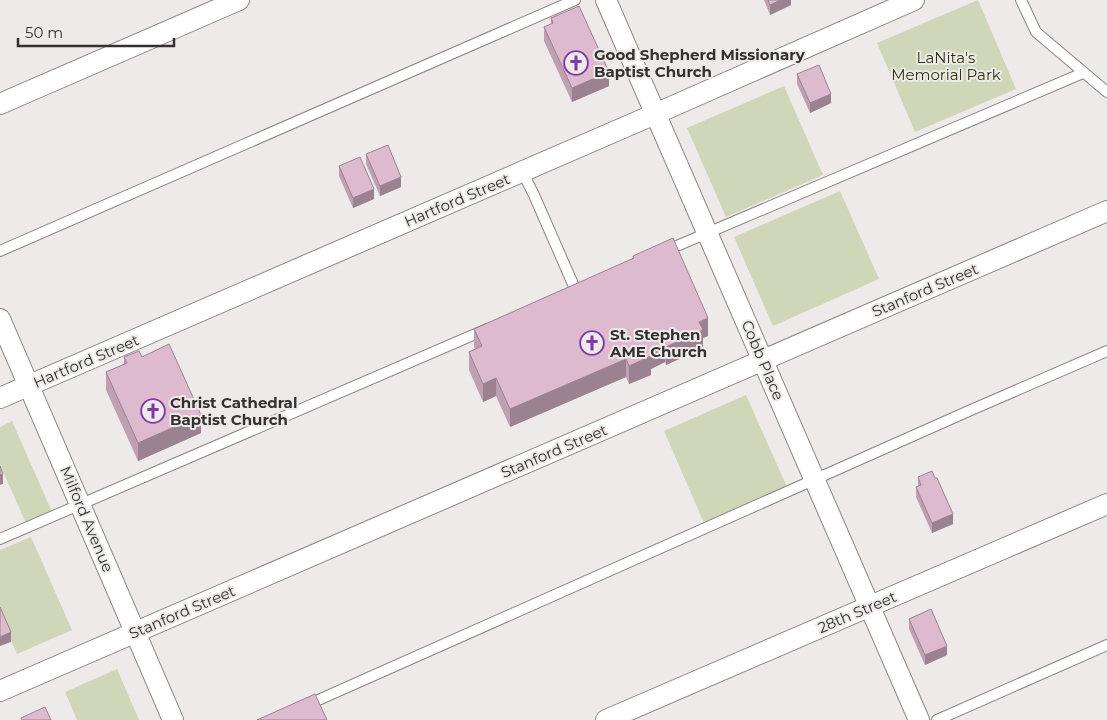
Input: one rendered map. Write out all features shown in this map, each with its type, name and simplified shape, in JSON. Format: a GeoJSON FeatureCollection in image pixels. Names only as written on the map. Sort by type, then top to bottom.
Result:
{"type":"FeatureCollection","features":[{"type":"Feature","properties":{"kind":"street"},"geometry":{"type":"LineString","coordinates":[[0,104],[239,0]]}},
{"type":"Feature","properties":{"kind":"street","name":"Cobb Place"},"geometry":{"type":"LineString","coordinates":[[606,0],[919,720]]}},
{"type":"Feature","properties":{"kind":"street","name":"Hartford Street"},"geometry":{"type":"LineString","coordinates":[[0,398],[914,0]]}},
{"type":"Feature","properties":{"kind":"street","name":"Stanford Street"},"geometry":{"type":"LineString","coordinates":[[0,691],[1107,212]]}},
{"type":"Feature","properties":{"kind":"street","name":"Milford Avenue"},"geometry":{"type":"LineString","coordinates":[[0,319],[174,720]]}},
{"type":"Feature","properties":{"kind":"street","name":"28th Street"},"geometry":{"type":"LineString","coordinates":[[606,720],[1107,504]]}},
{"type":"Feature","properties":{"kind":"lane"},"geometry":{"type":"LineString","coordinates":[[0,251],[575,0]]}},
{"type":"Feature","properties":{"kind":"lane"},"geometry":{"type":"LineString","coordinates":[[1021,0],[1036,32],[1082,73],[1107,92]]}},
{"type":"Feature","properties":{"kind":"lane"},"geometry":{"type":"LineString","coordinates":[[654,256],[1082,73]]}},
{"type":"Feature","properties":{"kind":"lane"},"geometry":{"type":"LineString","coordinates":[[522,171],[576,291]]}},
{"type":"Feature","properties":{"kind":"lane"},"geometry":{"type":"LineString","coordinates":[[0,539],[493,326]]}},
{"type":"Feature","properties":{"kind":"lane"},"geometry":{"type":"LineString","coordinates":[[297,709],[1107,351]]}},
{"type":"Feature","properties":{"kind":"lane"},"geometry":{"type":"LineString","coordinates":[[937,720],[1107,645]]}},
{"type":"Feature","properties":{"kind":"green space","name":"LaNita's Memorial Park"},"geometry":{"type":"Polygon","coordinates":[[[978,0],[1016,89],[915,132],[877,43],[978,0]]]}},
{"type":"Feature","properties":{"kind":"green space"},"geometry":{"type":"Polygon","coordinates":[[[784,86],[823,175],[726,217],[687,128],[784,86]]]}},
{"type":"Feature","properties":{"kind":"green space"},"geometry":{"type":"Polygon","coordinates":[[[840,191],[879,279],[773,326],[734,237],[840,191]]]}},
{"type":"Feature","properties":{"kind":"green space"},"geometry":{"type":"Polygon","coordinates":[[[746,395],[787,487],[704,523],[664,431],[746,395]]]}},
{"type":"Feature","properties":{"kind":"green space"},"geometry":{"type":"Polygon","coordinates":[[[12,421],[52,512],[26,523],[0,465],[0,427],[12,421]]]}},
{"type":"Feature","properties":{"kind":"green space"},"geometry":{"type":"Polygon","coordinates":[[[31,537],[72,630],[17,654],[0,617],[0,550],[31,537]]]}},
{"type":"Feature","properties":{"kind":"green space"},"geometry":{"type":"Polygon","coordinates":[[[117,669],[139,720],[77,720],[65,692],[117,669]]]}},
{"type":"Feature","properties":{"kind":"building"},"geometry":{"type":"Polygon","coordinates":[[[768,0],[781,0],[770,5],[768,0]]]}},
{"type":"Feature","properties":{"kind":"building","name":"Good Shepherd Missionary Baptist Church"},"geometry":{"type":"Polygon","coordinates":[[[579,6],[609,72],[572,88],[544,27],[553,23],[551,18],[579,6]]]}},
{"type":"Feature","properties":{"kind":"building"},"geometry":{"type":"Polygon","coordinates":[[[819,65],[831,94],[810,103],[797,74],[819,65]]]}},
{"type":"Feature","properties":{"kind":"building"},"geometry":{"type":"Polygon","coordinates":[[[388,145],[401,177],[380,186],[366,154],[388,145]]]}},
{"type":"Feature","properties":{"kind":"building"},"geometry":{"type":"Polygon","coordinates":[[[360,157],[374,189],[353,198],[339,166],[360,157]]]}},
{"type":"Feature","properties":{"kind":"building","name":"St. Stephen AME Church"},"geometry":{"type":"Polygon","coordinates":[[[673,238],[708,318],[699,322],[703,330],[666,347],[665,344],[649,351],[651,356],[629,366],[626,359],[510,409],[496,378],[483,384],[469,352],[482,346],[474,329],[634,258],[633,256],[673,238]]]}},
{"type":"Feature","properties":{"kind":"building","name":"Christ Cathedral Baptist Church"},"geometry":{"type":"Polygon","coordinates":[[[169,344],[201,415],[138,443],[106,372],[127,363],[124,357],[139,351],[142,357],[169,344]]]}},
{"type":"Feature","properties":{"kind":"building"},"geometry":{"type":"Polygon","coordinates":[[[932,471],[953,514],[932,523],[916,487],[921,485],[918,477],[932,471]]]}},
{"type":"Feature","properties":{"kind":"building"},"geometry":{"type":"Polygon","coordinates":[[[0,607],[11,632],[0,637],[0,607]]]}},
{"type":"Feature","properties":{"kind":"building"},"geometry":{"type":"Polygon","coordinates":[[[931,609],[947,646],[925,655],[909,619],[931,609]]]}},
{"type":"Feature","properties":{"kind":"building"},"geometry":{"type":"Polygon","coordinates":[[[315,694],[327,720],[257,720],[315,694]]]}},
{"type":"Feature","properties":{"kind":"building"},"geometry":{"type":"Polygon","coordinates":[[[45,707],[51,720],[22,720],[21,718],[45,707]]]}},
{"type":"Feature","properties":{"kind":"place","name":"Good Shepherd Missionary Baptist Church"},"geometry":{"type":"Point","coordinates":[576,63]}},
{"type":"Feature","properties":{"kind":"place","name":"St. Stephen AME Church"},"geometry":{"type":"Point","coordinates":[592,343]}},
{"type":"Feature","properties":{"kind":"place","name":"Christ Cathedral Baptist Church"},"geometry":{"type":"Point","coordinates":[153,411]}}]}
